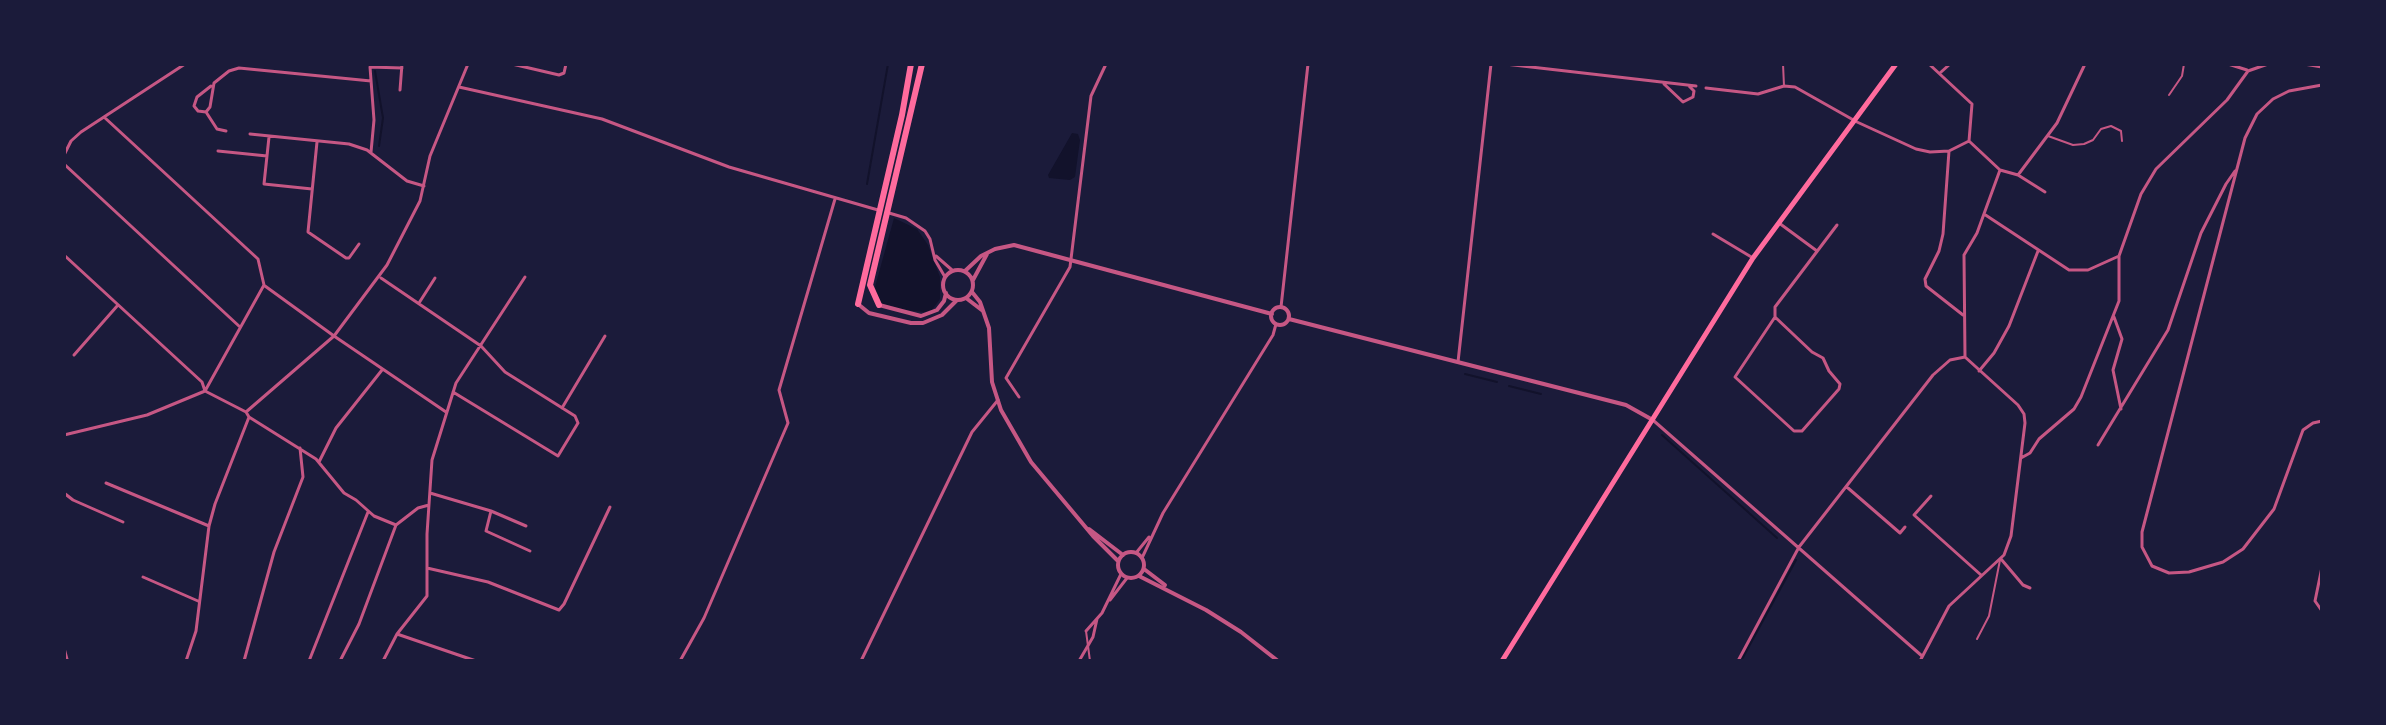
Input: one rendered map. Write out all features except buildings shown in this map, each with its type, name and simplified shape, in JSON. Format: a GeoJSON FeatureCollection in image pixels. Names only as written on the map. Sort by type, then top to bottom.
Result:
{"type":"FeatureCollection","features":[{"type":"Feature","properties":{"kind":"highway"},"geometry":{"type":"LineString","coordinates":[[886,203],[911,64]]}},
{"type":"Feature","properties":{"kind":"highway"},"geometry":{"type":"LineString","coordinates":[[858,304],[922,64]]}},
{"type":"Feature","properties":{"kind":"highway"},"geometry":{"type":"LineString","coordinates":[[879,305],[870,285],[882,218]]}},
{"type":"Feature","properties":{"kind":"main road"},"geometry":{"type":"LineString","coordinates":[[1502,661],[1753,258],[1896,64]]}},
{"type":"Feature","properties":{"kind":"street"},"geometry":{"type":"LineString","coordinates":[[64,155],[71,141],[81,132],[185,64]]}},
{"type":"Feature","properties":{"kind":"street"},"geometry":{"type":"LineString","coordinates":[[246,412],[334,336],[397,249],[420,201],[430,156],[468,64]]}},
{"type":"Feature","properties":{"kind":"street"},"geometry":{"type":"LineString","coordinates":[[512,64],[559,75],[564,73],[566,64]]}},
{"type":"Feature","properties":{"kind":"street"},"geometry":{"type":"LineString","coordinates":[[1019,397],[1006,378],[1072,260],[1091,96],[1106,64]]}},
{"type":"Feature","properties":{"kind":"street"},"geometry":{"type":"LineString","coordinates":[[1281,307],[1308,64]]}},
{"type":"Feature","properties":{"kind":"street"},"geometry":{"type":"LineString","coordinates":[[1458,362],[1491,64]]}},
{"type":"Feature","properties":{"kind":"street"},"geometry":{"type":"LineString","coordinates":[[1505,64],[1696,86]]}},
{"type":"Feature","properties":{"kind":"street"},"geometry":{"type":"LineString","coordinates":[[1929,64],[1972,104],[1969,141]]}},
{"type":"Feature","properties":{"kind":"street"},"geometry":{"type":"LineString","coordinates":[[1940,73],[1950,64]]}},
{"type":"Feature","properties":{"kind":"street"},"geometry":{"type":"LineString","coordinates":[[2018,175],[2064,112],[2085,64]]}},
{"type":"Feature","properties":{"kind":"street"},"geometry":{"type":"LineString","coordinates":[[2228,64],[2248,71]]}},
{"type":"Feature","properties":{"kind":"street"},"geometry":{"type":"LineString","coordinates":[[2021,458],[2030,453],[2039,439],[2074,409],[2114,317],[2119,301],[2119,256],[2141,194],[2156,169],[2227,100],[2248,71],[2268,64]]}},
{"type":"Feature","properties":{"kind":"street"},"geometry":{"type":"LineString","coordinates":[[2304,64],[2322,67]]}},
{"type":"Feature","properties":{"kind":"street"},"geometry":{"type":"LineString","coordinates":[[371,152],[374,120],[370,67],[402,66],[400,90]]}},
{"type":"Feature","properties":{"kind":"street"},"geometry":{"type":"LineString","coordinates":[[226,131],[217,129],[206,112],[198,111],[194,102],[229,71],[241,68],[371,81]]}},
{"type":"Feature","properties":{"kind":"street"},"geometry":{"type":"LineString","coordinates":[[1662,82],[1683,102],[1689,102],[1693,97],[1694,91],[1689,86]]}},
{"type":"Feature","properties":{"kind":"street"},"geometry":{"type":"LineString","coordinates":[[206,112],[210,107],[210,92],[214,83]]}},
{"type":"Feature","properties":{"kind":"street"},"geometry":{"type":"LineString","coordinates":[[2322,85],[2289,91],[2266,105],[2251,125],[2236,169],[2142,532],[2142,547],[2152,566],[2169,573],[2189,572],[2223,562],[2243,549],[2274,509],[2303,430],[2322,421]]}},
{"type":"Feature","properties":{"kind":"street"},"geometry":{"type":"LineString","coordinates":[[1706,88],[1758,94],[1784,86],[1795,87],[1853,120],[1916,149],[1949,151],[1969,141]]}},
{"type":"Feature","properties":{"kind":"street"},"geometry":{"type":"LineString","coordinates":[[459,87],[602,119],[729,167],[906,218],[917,224],[930,239],[935,260],[945,277]]}},
{"type":"Feature","properties":{"kind":"street"},"geometry":{"type":"LineString","coordinates":[[104,117],[258,259],[264,285],[446,412]]}},
{"type":"Feature","properties":{"kind":"street"},"geometry":{"type":"LineString","coordinates":[[250,134],[349,144],[371,152],[407,181],[424,186]]}},
{"type":"Feature","properties":{"kind":"street"},"geometry":{"type":"LineString","coordinates":[[269,137],[264,184],[312,189]]}},
{"type":"Feature","properties":{"kind":"street"},"geometry":{"type":"LineString","coordinates":[[317,141],[308,232],[348,258],[359,244]]}},
{"type":"Feature","properties":{"kind":"street"},"geometry":{"type":"LineString","coordinates":[[1969,141],[2000,170],[2018,175],[2045,192]]}},
{"type":"Feature","properties":{"kind":"street"},"geometry":{"type":"LineString","coordinates":[[218,151],[267,156]]}},
{"type":"Feature","properties":{"kind":"street"},"geometry":{"type":"LineString","coordinates":[[1949,151],[1943,234],[1939,251],[1925,279],[1926,286],[1963,315]]}},
{"type":"Feature","properties":{"kind":"street"},"geometry":{"type":"LineString","coordinates":[[64,164],[240,327]]}},
{"type":"Feature","properties":{"kind":"street"},"geometry":{"type":"LineString","coordinates":[[2098,445],[2168,330],[2201,233],[2236,169]]}},
{"type":"Feature","properties":{"kind":"street"},"geometry":{"type":"LineString","coordinates":[[1289,319],[1626,405],[1651,419],[1799,547],[1921,659],[1949,606],[2001,559],[2011,536],[2024,414],[1965,357],[1963,315],[1964,255],[1984,214],[2000,170]]}},
{"type":"Feature","properties":{"kind":"street"},"geometry":{"type":"LineString","coordinates":[[680,661],[704,618],[788,423],[779,390],[835,199]]}},
{"type":"Feature","properties":{"kind":"street"},"geometry":{"type":"LineString","coordinates":[[1984,214],[2063,267],[2088,270],[2119,256]]}},
{"type":"Feature","properties":{"kind":"street"},"geometry":{"type":"LineString","coordinates":[[1779,223],[1817,251]]}},
{"type":"Feature","properties":{"kind":"street"},"geometry":{"type":"LineString","coordinates":[[1775,317],[1812,352],[1823,358],[1840,384],[1802,431],[1794,431],[1735,377],[1775,317],[1775,307],[1837,225]]}},
{"type":"Feature","properties":{"kind":"street"},"geometry":{"type":"LineString","coordinates":[[1713,234],[1753,258]]}},
{"type":"Feature","properties":{"kind":"street"},"geometry":{"type":"LineString","coordinates":[[936,256],[952,270],[965,271],[987,254],[1004,245],[1014,245],[1272,314]]}},
{"type":"Feature","properties":{"kind":"street"},"geometry":{"type":"LineString","coordinates":[[1979,371],[1994,353],[2009,326],[2038,251]]}},
{"type":"Feature","properties":{"kind":"street"},"geometry":{"type":"LineString","coordinates":[[987,254],[973,280],[972,292],[989,328],[992,382],[998,400],[1031,462],[1083,525],[1118,561],[1121,574],[1107,603],[1086,631]]}},
{"type":"Feature","properties":{"kind":"street"},"geometry":{"type":"LineString","coordinates":[[64,255],[202,382],[205,391],[246,412],[249,417],[300,448],[319,462],[334,483],[368,512],[396,525]]}},
{"type":"Feature","properties":{"kind":"street"},"geometry":{"type":"LineString","coordinates":[[879,305],[921,316],[937,310],[946,293],[943,285],[945,277],[952,270]]}},
{"type":"Feature","properties":{"kind":"street"},"geometry":{"type":"LineString","coordinates":[[965,271],[973,280]]}},
{"type":"Feature","properties":{"kind":"street"},"geometry":{"type":"LineString","coordinates":[[379,277],[481,346],[505,372],[575,416],[578,423],[558,456],[453,392]]}},
{"type":"Feature","properties":{"kind":"street"},"geometry":{"type":"LineString","coordinates":[[383,661],[397,634],[424,602],[428,592],[432,460],[453,392],[462,373],[525,277]]}},
{"type":"Feature","properties":{"kind":"street"},"geometry":{"type":"LineString","coordinates":[[419,303],[435,278]]}},
{"type":"Feature","properties":{"kind":"street"},"geometry":{"type":"LineString","coordinates":[[64,435],[147,415],[205,391],[264,285]]}},
{"type":"Feature","properties":{"kind":"street"},"geometry":{"type":"LineString","coordinates":[[858,304],[869,313],[923,323],[942,315],[957,300],[966,298],[972,292]]}},
{"type":"Feature","properties":{"kind":"street"},"geometry":{"type":"LineString","coordinates":[[946,293],[957,300]]}},
{"type":"Feature","properties":{"kind":"street"},"geometry":{"type":"LineString","coordinates":[[966,298],[984,313]]}},
{"type":"Feature","properties":{"kind":"street"},"geometry":{"type":"LineString","coordinates":[[74,355],[118,305]]}},
{"type":"Feature","properties":{"kind":"street"},"geometry":{"type":"LineString","coordinates":[[1118,561],[1123,555],[1136,553],[1151,534],[1273,335],[1276,324],[1272,314],[1274,309],[1281,307],[1287,310],[1289,319]]}},
{"type":"Feature","properties":{"kind":"street"},"geometry":{"type":"LineString","coordinates":[[2114,317],[2122,339],[2113,370],[2119,387],[2121,409]]}},
{"type":"Feature","properties":{"kind":"street"},"geometry":{"type":"LineString","coordinates":[[1276,324],[1284,325],[1289,319]]}},
{"type":"Feature","properties":{"kind":"street"},"geometry":{"type":"LineString","coordinates":[[562,408],[605,336]]}},
{"type":"Feature","properties":{"kind":"street"},"geometry":{"type":"LineString","coordinates":[[1738,661],[1799,547],[1933,375],[1950,360],[1965,357]]}},
{"type":"Feature","properties":{"kind":"street"},"geometry":{"type":"LineString","coordinates":[[319,462],[336,428],[383,369]]}},
{"type":"Feature","properties":{"kind":"street"},"geometry":{"type":"LineString","coordinates":[[861,661],[972,432],[998,400]]}},
{"type":"Feature","properties":{"kind":"street"},"geometry":{"type":"LineString","coordinates":[[186,661],[196,631],[209,526],[219,491],[249,417]]}},
{"type":"Feature","properties":{"kind":"street"},"geometry":{"type":"LineString","coordinates":[[244,661],[263,587],[303,477],[300,448]]}},
{"type":"Feature","properties":{"kind":"street"},"geometry":{"type":"LineString","coordinates":[[106,483],[209,526]]}},
{"type":"Feature","properties":{"kind":"street"},"geometry":{"type":"LineString","coordinates":[[1847,487],[1900,533],[1905,527]]}},
{"type":"Feature","properties":{"kind":"street"},"geometry":{"type":"LineString","coordinates":[[64,493],[123,522]]}},
{"type":"Feature","properties":{"kind":"street"},"geometry":{"type":"LineString","coordinates":[[430,493],[491,511],[526,526]]}},
{"type":"Feature","properties":{"kind":"street"},"geometry":{"type":"LineString","coordinates":[[1931,496],[1914,515],[1981,575]]}},
{"type":"Feature","properties":{"kind":"street"},"geometry":{"type":"LineString","coordinates":[[340,661],[359,624],[396,525],[418,508],[429,505]]}},
{"type":"Feature","properties":{"kind":"street"},"geometry":{"type":"LineString","coordinates":[[427,568],[488,582],[561,609],[610,507]]}},
{"type":"Feature","properties":{"kind":"street"},"geometry":{"type":"LineString","coordinates":[[491,511],[486,531],[530,551]]}},
{"type":"Feature","properties":{"kind":"street"},"geometry":{"type":"LineString","coordinates":[[309,661],[368,512]]}},
{"type":"Feature","properties":{"kind":"street"},"geometry":{"type":"LineString","coordinates":[[1083,525],[1123,555]]}},
{"type":"Feature","properties":{"kind":"street"},"geometry":{"type":"LineString","coordinates":[[1151,534],[1142,558],[1144,569],[1173,592]]}},
{"type":"Feature","properties":{"kind":"street"},"geometry":{"type":"LineString","coordinates":[[1136,553],[1142,558]]}},
{"type":"Feature","properties":{"kind":"street"},"geometry":{"type":"LineString","coordinates":[[2001,559],[2023,585],[2030,588]]}},
{"type":"Feature","properties":{"kind":"street"},"geometry":{"type":"LineString","coordinates":[[2322,567],[2315,601],[2322,611]]}},
{"type":"Feature","properties":{"kind":"street"},"geometry":{"type":"LineString","coordinates":[[1139,576],[1144,569]]}},
{"type":"Feature","properties":{"kind":"street"},"geometry":{"type":"LineString","coordinates":[[1121,574],[1127,578]]}},
{"type":"Feature","properties":{"kind":"street"},"geometry":{"type":"LineString","coordinates":[[1107,603],[1127,578],[1139,576],[1241,632],[1278,661]]}},
{"type":"Feature","properties":{"kind":"street"},"geometry":{"type":"LineString","coordinates":[[143,577],[199,602]]}},
{"type":"Feature","properties":{"kind":"street"},"geometry":{"type":"LineString","coordinates":[[1079,661],[1095,632],[1097,619]]}},
{"type":"Feature","properties":{"kind":"street"},"geometry":{"type":"LineString","coordinates":[[397,634],[476,661]]}},
{"type":"Feature","properties":{"kind":"street"},"geometry":{"type":"LineString","coordinates":[[64,650],[67,661]]}},
{"type":"Feature","properties":{"kind":"lane"},"geometry":{"type":"LineString","coordinates":[[1783,64],[1784,86]]}},
{"type":"Feature","properties":{"kind":"lane"},"geometry":{"type":"LineString","coordinates":[[2169,95],[2182,76],[2184,64]]}},
{"type":"Feature","properties":{"kind":"lane"},"geometry":{"type":"LineString","coordinates":[[2048,136],[2073,145],[2084,144],[2093,140],[2101,129],[2111,126],[2121,131],[2122,141]]}},
{"type":"Feature","properties":{"kind":"lane"},"geometry":{"type":"LineString","coordinates":[[1977,639],[1989,616],[2001,559]]}},
{"type":"Feature","properties":{"kind":"lane"},"geometry":{"type":"LineString","coordinates":[[1086,631],[1090,661]]}},
{"type":"Feature","properties":{"kind":"shaded area"},"geometry":{"type":"Polygon","coordinates":[[[1072,133],[1078,134],[1080,140],[1075,177],[1070,180],[1049,178],[1048,175],[1072,133]]]}},
{"type":"Feature","properties":{"kind":"shaded area"},"geometry":{"type":"Polygon","coordinates":[[[894,218],[917,229],[928,245],[940,277],[940,299],[932,310],[903,310],[881,303],[877,298],[875,287],[894,218]]]}},
{"type":"Feature","properties":{"kind":"waterway"},"geometry":{"type":"LineString","coordinates":[[867,184],[888,64]]}},
{"type":"Feature","properties":{"kind":"waterway"},"geometry":{"type":"LineString","coordinates":[[375,71],[383,118],[379,146]]}},
{"type":"Feature","properties":{"kind":"waterway"},"geometry":{"type":"LineString","coordinates":[[1465,374],[1497,382]]}},
{"type":"Feature","properties":{"kind":"waterway"},"geometry":{"type":"LineString","coordinates":[[1509,386],[1541,394]]}},
{"type":"Feature","properties":{"kind":"waterway"},"geometry":{"type":"LineString","coordinates":[[1662,435],[1777,538]]}},
{"type":"Feature","properties":{"kind":"waterway"},"geometry":{"type":"LineString","coordinates":[[1741,661],[1796,560]]}}]}
